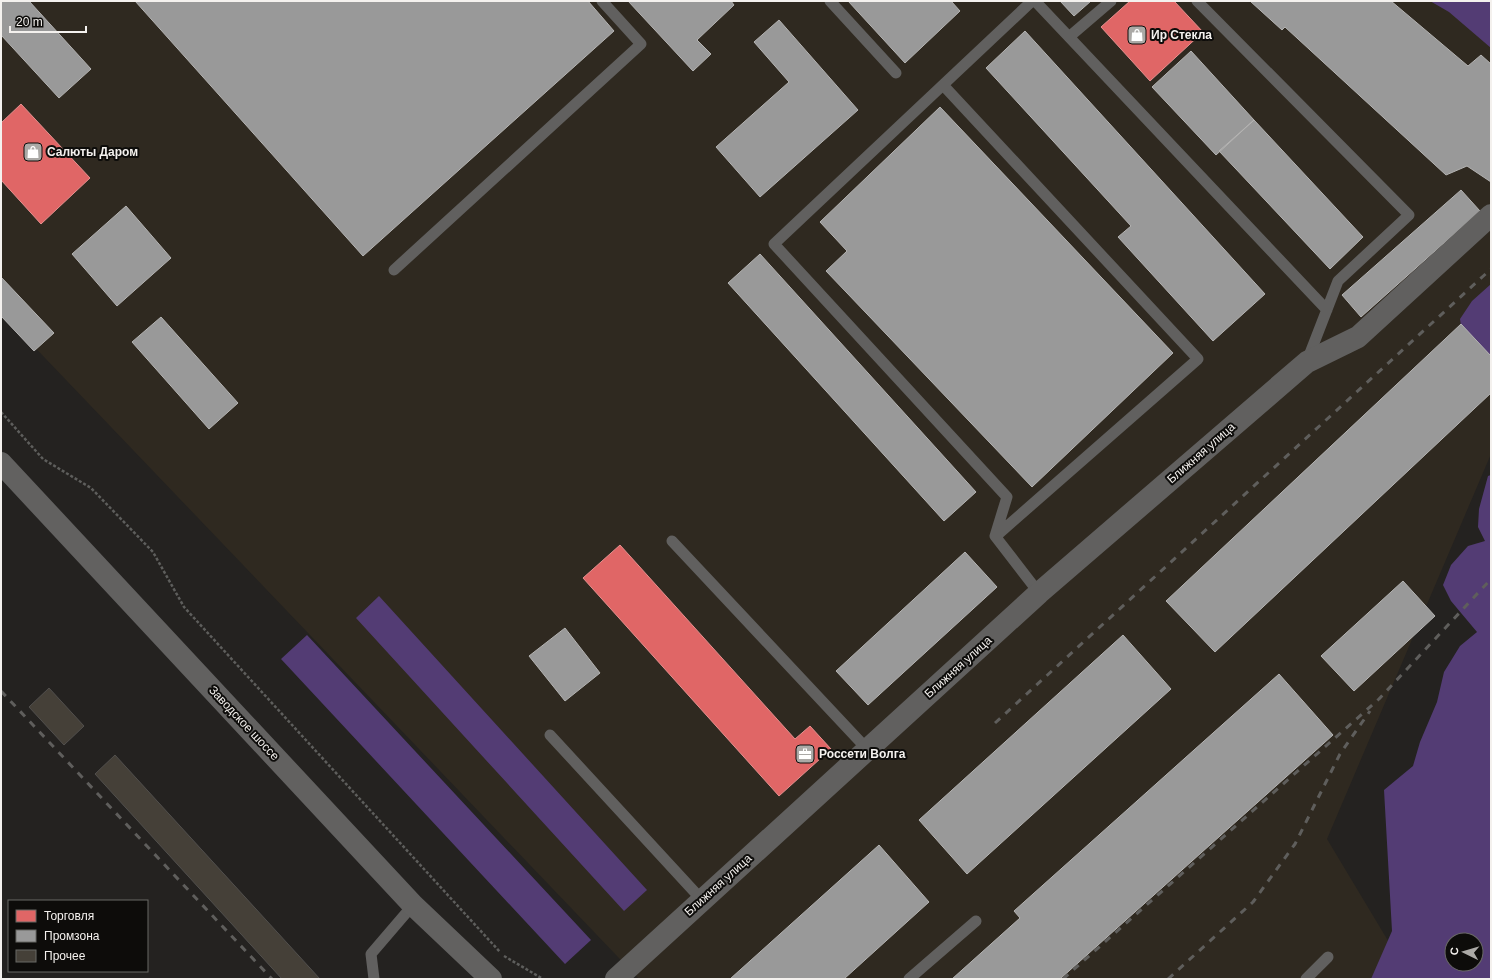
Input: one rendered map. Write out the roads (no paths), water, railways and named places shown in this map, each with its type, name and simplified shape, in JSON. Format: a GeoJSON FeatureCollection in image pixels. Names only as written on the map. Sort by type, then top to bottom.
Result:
{"type":"FeatureCollection","features":[{"type":"Feature","properties":{"kind":"main road","name":"Заводское шоссе"},"geometry":{"type":"LineString","coordinates":[[1,463],[413,905],[491,979]]}},
{"type":"Feature","properties":{"kind":"street","name":"Ближняя улица"},"geometry":{"type":"LineString","coordinates":[[616,979],[1039,593],[1307,362],[1358,337],[1491,215]]}},
{"type":"Feature","properties":{"kind":"lane"},"geometry":{"type":"LineString","coordinates":[[394,270],[641,44],[602,1]]}},
{"type":"Feature","properties":{"kind":"lane"},"geometry":{"type":"LineString","coordinates":[[830,1],[896,73]]}},
{"type":"Feature","properties":{"kind":"lane"},"geometry":{"type":"LineString","coordinates":[[995,536],[1007,497],[774,244],[1032,1]]}},
{"type":"Feature","properties":{"kind":"lane"},"geometry":{"type":"LineString","coordinates":[[1035,1],[1327,310]]}},
{"type":"Feature","properties":{"kind":"lane"},"geometry":{"type":"LineString","coordinates":[[1069,37],[1111,1]]}},
{"type":"Feature","properties":{"kind":"lane"},"geometry":{"type":"LineString","coordinates":[[1197,1],[1409,215],[1338,281],[1307,362]]}},
{"type":"Feature","properties":{"kind":"lane"},"geometry":{"type":"LineString","coordinates":[[943,85],[1198,359],[995,536]]}},
{"type":"Feature","properties":{"kind":"lane"},"geometry":{"type":"LineString","coordinates":[[995,536],[1039,593]]}},
{"type":"Feature","properties":{"kind":"lane"},"geometry":{"type":"LineString","coordinates":[[672,540],[867,749]]}},
{"type":"Feature","properties":{"kind":"lane"},"geometry":{"type":"LineString","coordinates":[[550,735],[702,900]]}},
{"type":"Feature","properties":{"kind":"lane"},"geometry":{"type":"LineString","coordinates":[[374,979],[370,954],[413,905]]}},
{"type":"Feature","properties":{"kind":"lane"},"geometry":{"type":"LineString","coordinates":[[909,979],[976,922]]}},
{"type":"Feature","properties":{"kind":"lane"},"geometry":{"type":"LineString","coordinates":[[1306,979],[1328,957]]}},
{"type":"Feature","properties":{"kind":"railway"},"geometry":{"type":"LineString","coordinates":[[995,723],[1491,269]]}},
{"type":"Feature","properties":{"kind":"railway"},"geometry":{"type":"LineString","coordinates":[[1063,979],[1379,699],[1491,579]]}},
{"type":"Feature","properties":{"kind":"railway"},"geometry":{"type":"LineString","coordinates":[[1,691],[272,979]]}},
{"type":"Feature","properties":{"kind":"railway"},"geometry":{"type":"LineString","coordinates":[[1168,979],[1253,902],[1295,844],[1340,754],[1370,711]]}},
{"type":"Feature","properties":{"kind":"place","name":"Ир Стекла"},"geometry":{"type":"Point","coordinates":[1137,35]}},
{"type":"Feature","properties":{"kind":"place","name":"Салюты Даром"},"geometry":{"type":"Point","coordinates":[33,152]}},
{"type":"Feature","properties":{"kind":"place","name":"Россети Волга"},"geometry":{"type":"Point","coordinates":[805,754]}}]}
